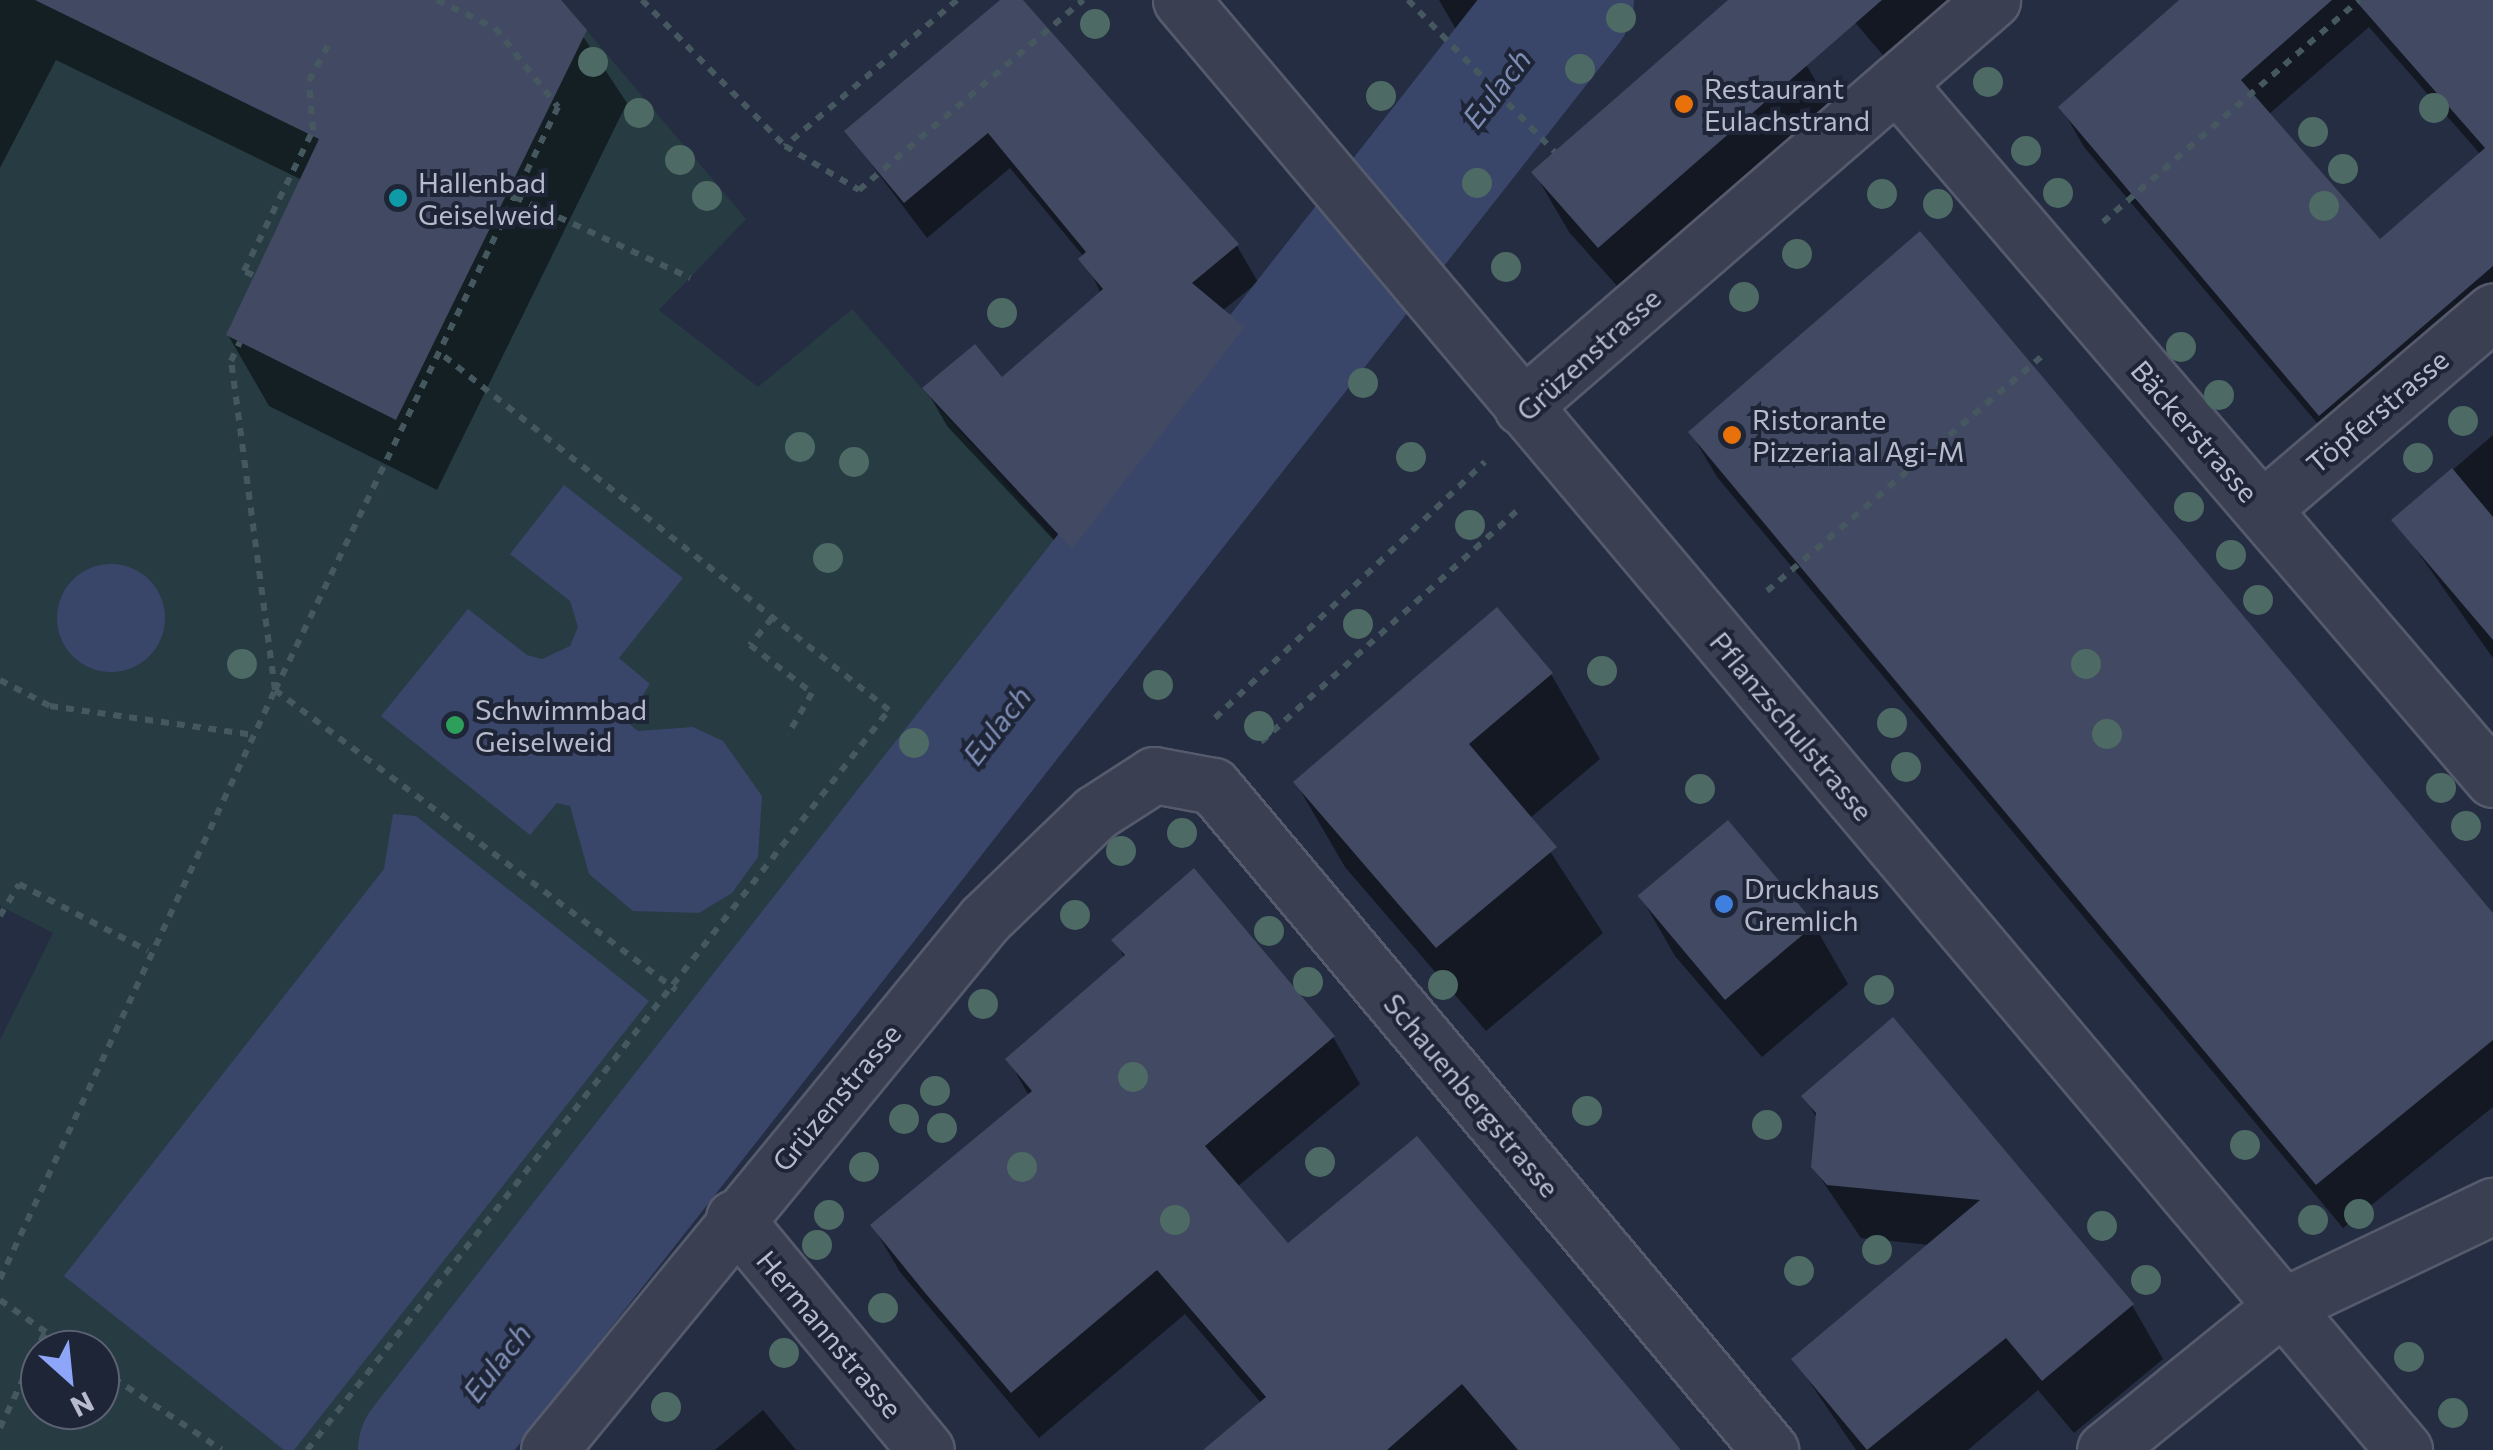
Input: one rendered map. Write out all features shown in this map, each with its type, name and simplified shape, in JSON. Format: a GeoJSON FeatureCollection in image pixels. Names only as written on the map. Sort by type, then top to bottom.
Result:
{"type":"FeatureCollection","features":[{"type":"Feature","properties":{"kind":"street","name":"Pflanzschulstrasse"},"geometry":{"type":"LineString","coordinates":[[1181,0],[2404,1450]]}},
{"type":"Feature","properties":{"kind":"street","name":"Grüzenstrasse"},"geometry":{"type":"LineString","coordinates":[[1522,407],[1992,0]]}},
{"type":"Feature","properties":{"kind":"street","name":"Bäckerstrasse"},"geometry":{"type":"LineString","coordinates":[[1896,83],[2493,779]]}},
{"type":"Feature","properties":{"kind":"street","name":"Töpferstrasse"},"geometry":{"type":"LineString","coordinates":[[2262,509],[2493,312]]}},
{"type":"Feature","properties":{"kind":"street","name":"Grüzenstrasse"},"geometry":{"type":"LineString","coordinates":[[549,1450],[734,1218],[986,919],[1094,812],[1154,775],[1213,786]]}},
{"type":"Feature","properties":{"kind":"street","name":"Schauenbergstrasse"},"geometry":{"type":"LineString","coordinates":[[1213,786],[1770,1450]]}},
{"type":"Feature","properties":{"kind":"street"},"geometry":{"type":"LineString","coordinates":[[2105,1450],[2283,1306],[2493,1206]]}},
{"type":"Feature","properties":{"kind":"street","name":"Hermannstrasse"},"geometry":{"type":"LineString","coordinates":[[734,1218],[926,1450]]}},
{"type":"Feature","properties":{"kind":"path"},"geometry":{"type":"LineString","coordinates":[[0,1278],[148,950],[558,107],[494,28],[437,0]]}},
{"type":"Feature","properties":{"kind":"path"},"geometry":{"type":"LineString","coordinates":[[642,0],[785,146],[859,190],[1084,0]]}},
{"type":"Feature","properties":{"kind":"path"},"geometry":{"type":"LineString","coordinates":[[785,146],[957,0]]}},
{"type":"Feature","properties":{"kind":"path"},"geometry":{"type":"LineString","coordinates":[[1408,0],[1471,57],[1556,152]]}},
{"type":"Feature","properties":{"kind":"path"},"geometry":{"type":"LineString","coordinates":[[2053,265],[2359,0]]}},
{"type":"Feature","properties":{"kind":"path"},"geometry":{"type":"LineString","coordinates":[[253,275],[244,271],[313,130],[308,81],[328,46]]}},
{"type":"Feature","properties":{"kind":"path"},"geometry":{"type":"LineString","coordinates":[[515,197],[690,278]]}},
{"type":"Feature","properties":{"kind":"path"},"geometry":{"type":"LineString","coordinates":[[1748,606],[2093,312]]}},
{"type":"Feature","properties":{"kind":"path"},"geometry":{"type":"LineString","coordinates":[[240,342],[232,361],[274,690],[676,990]]}},
{"type":"Feature","properties":{"kind":"path"},"geometry":{"type":"LineString","coordinates":[[307,1450],[676,990],[889,710],[439,352]]}},
{"type":"Feature","properties":{"kind":"path","name":"Grüzenstrasse"},"geometry":{"type":"LineString","coordinates":[[1204,728],[1486,462],[1522,407]]}},
{"type":"Feature","properties":{"kind":"path"},"geometry":{"type":"LineString","coordinates":[[1213,786],[1523,505]]}},
{"type":"Feature","properties":{"kind":"path"},"geometry":{"type":"LineString","coordinates":[[772,618],[750,645],[812,693],[788,734]]}},
{"type":"Feature","properties":{"kind":"path"},"geometry":{"type":"LineString","coordinates":[[0,680],[50,706],[254,735]]}},
{"type":"Feature","properties":{"kind":"path"},"geometry":{"type":"LineString","coordinates":[[0,916],[19,884],[148,950]]}},
{"type":"Feature","properties":{"kind":"path"},"geometry":{"type":"LineString","coordinates":[[0,1300],[42,1330]]}},
{"type":"Feature","properties":{"kind":"path"},"geometry":{"type":"LineString","coordinates":[[120,1381],[222,1450]]}},
{"type":"Feature","properties":{"kind":"path"},"geometry":{"type":"LineString","coordinates":[[0,1428],[20,1385]]}},
{"type":"Feature","properties":{"kind":"shaded area","name":"Schwimmbad Geiselweid"},"geometry":{"type":"Polygon","coordinates":[[[0,0],[561,0],[746,219],[659,310],[758,387],[852,309],[1073,560],[370,1450],[0,1450],[0,1040],[53,933],[0,906],[0,0]]]}},
{"type":"Feature","properties":{"kind":"water"},"geometry":{"type":"Polygon","coordinates":[[[564,485],[683,578],[619,658],[650,684],[626,721],[638,731],[693,727],[723,741],[762,796],[758,857],[732,893],[699,913],[633,911],[589,874],[570,806],[557,803],[530,835],[381,716],[468,609],[527,655],[542,659],[570,646],[578,627],[570,601],[510,554],[564,485]]]}},
{"type":"Feature","properties":{"kind":"water"},"geometry":{"type":"Polygon","coordinates":[[[111,564],[132,568],[149,580],[161,597],[165,618],[161,639],[149,656],[132,668],[111,672],[90,668],[73,656],[61,639],[57,618],[61,597],[73,580],[90,568],[111,564]]]}},
{"type":"Feature","properties":{"kind":"water"},"geometry":{"type":"Polygon","coordinates":[[[393,814],[416,816],[649,1001],[294,1450],[284,1450],[64,1276],[384,869],[393,814]]]}},
{"type":"Feature","properties":{"kind":"building","name":"Hallenbad Geiselweid"},"geometry":{"type":"Polygon","coordinates":[[[35,0],[561,0],[587,30],[396,420],[226,335],[319,139],[35,0]]]}},
{"type":"Feature","properties":{"kind":"building"},"geometry":{"type":"Polygon","coordinates":[[[1000,0],[1023,0],[1239,244],[1192,283],[1245,327],[1072,549],[922,388],[975,344],[1002,377],[1103,289],[1078,259],[1086,252],[988,133],[904,203],[844,131],[1000,0]]]}},
{"type":"Feature","properties":{"kind":"building"},"geometry":{"type":"Polygon","coordinates":[[[1728,0],[1882,0],[1598,248],[1531,172],[1728,0]]]}},
{"type":"Feature","properties":{"kind":"building"},"geometry":{"type":"Polygon","coordinates":[[[2179,0],[2332,0],[2241,80],[2380,239],[2485,148],[2355,0],[2493,0],[2493,266],[2319,416],[2058,107],[2179,0]]]}},
{"type":"Feature","properties":{"kind":"building"},"geometry":{"type":"Polygon","coordinates":[[[1920,231],[2493,913],[2493,1040],[2316,1185],[1688,432],[1920,231]]]}},
{"type":"Feature","properties":{"kind":"building"},"geometry":{"type":"Polygon","coordinates":[[[2452,468],[2493,517],[2493,640],[2391,520],[2452,468]]]}},
{"type":"Feature","properties":{"kind":"building"},"geometry":{"type":"Polygon","coordinates":[[[1497,607],[1553,673],[1469,744],[1557,847],[1436,948],[1293,782],[1497,607]]]}},
{"type":"Feature","properties":{"kind":"building"},"geometry":{"type":"Polygon","coordinates":[[[1728,820],[1815,924],[1725,1000],[1638,896],[1728,820]]]}},
{"type":"Feature","properties":{"kind":"building"},"geometry":{"type":"Polygon","coordinates":[[[1194,868],[1335,1036],[1205,1146],[1288,1243],[1417,1136],[1681,1450],[1518,1450],[1462,1384],[1387,1450],[1203,1450],[1266,1397],[1157,1270],[1011,1393],[926,1294],[870,1225],[1032,1091],[1005,1059],[1125,955],[1111,940],[1194,868]]]}},
{"type":"Feature","properties":{"kind":"building"},"geometry":{"type":"Polygon","coordinates":[[[1893,1017],[2134,1304],[2042,1381],[2006,1338],[1867,1450],[1791,1359],[1980,1200],[1827,1185],[1811,1167],[1816,1113],[1801,1096],[1893,1017]]]}},
{"type":"Feature","properties":{"kind":"waterway","name":"Eulach"},"geometry":{"type":"LineString","coordinates":[[427,1450],[1565,0]]}},
{"type":"Feature","properties":{"kind":"place","name":"Restaurant Eulachstrand"},"geometry":{"type":"Point","coordinates":[1684,104]}},
{"type":"Feature","properties":{"kind":"place","name":"Hallenbad Geiselweid"},"geometry":{"type":"Point","coordinates":[398,198]}},
{"type":"Feature","properties":{"kind":"place","name":"Ristorante Pizzeria al Agi-M"},"geometry":{"type":"Point","coordinates":[1732,435]}},
{"type":"Feature","properties":{"kind":"place","name":"Schwimmbad Geiselweid"},"geometry":{"type":"Point","coordinates":[455,725]}},
{"type":"Feature","properties":{"kind":"place","name":"Druckhaus Gremlich"},"geometry":{"type":"Point","coordinates":[1724,904]}}]}
